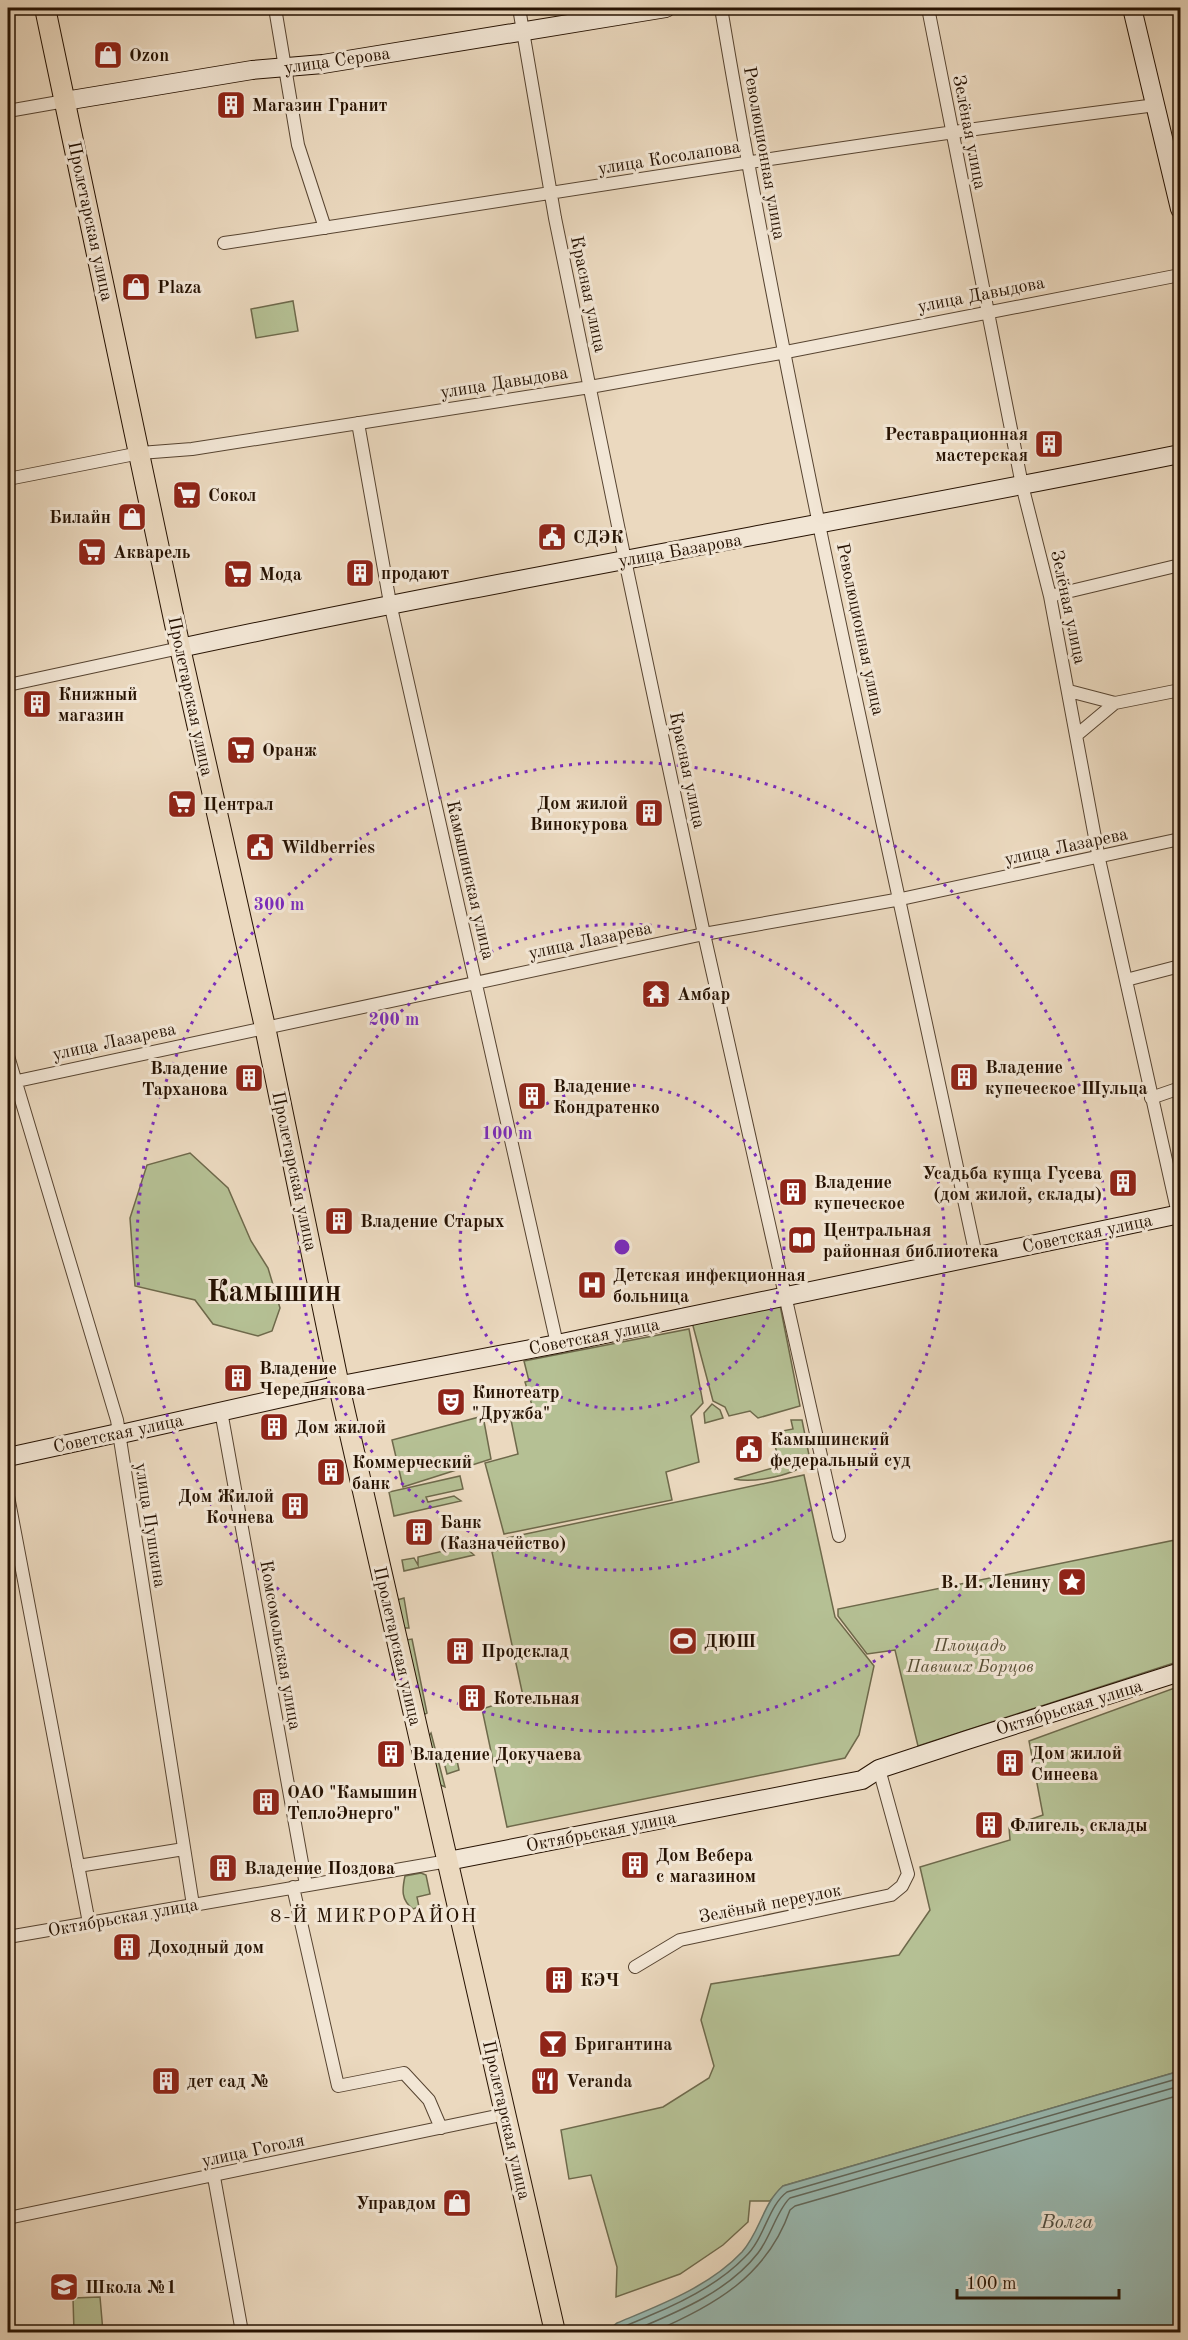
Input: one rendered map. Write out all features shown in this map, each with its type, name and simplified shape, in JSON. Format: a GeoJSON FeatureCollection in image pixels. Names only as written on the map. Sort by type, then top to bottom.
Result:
{"type":"FeatureCollection","features":[{"type":"Feature","properties":{"kind":"main road","name":"Пролетарская улица"},"geometry":{"type":"LineString","coordinates":[[45,8],[180,648],[265,1027],[339,1386],[555,2332]]}},
{"type":"Feature","properties":{"kind":"street"},"geometry":{"type":"LineString","coordinates":[[275,8],[298,145],[325,228]]}},
{"type":"Feature","properties":{"kind":"street","name":"Красная улица"},"geometry":{"type":"LineString","coordinates":[[519,8],[551,195],[625,560],[783,1297],[839,1536]]}},
{"type":"Feature","properties":{"kind":"street","name":"улица Серова"},"geometry":{"type":"LineString","coordinates":[[8,111],[284,67],[323,64],[524,31],[620,11],[666,8]]}},
{"type":"Feature","properties":{"kind":"street","name":"Революционная улица"},"geometry":{"type":"LineString","coordinates":[[721,8],[747,162],[820,524],[976,1256]]}},
{"type":"Feature","properties":{"kind":"street","name":"Зелёная улица"},"geometry":{"type":"LineString","coordinates":[[928,8],[950,130],[1022,485],[1050,596],[1078,734],[1099,859],[1151,1098],[1179,1214]]}},
{"type":"Feature","properties":{"kind":"street"},"geometry":{"type":"LineString","coordinates":[[1132,8],[1180,209]]}},
{"type":"Feature","properties":{"kind":"street","name":"улица Косолапова"},"geometry":{"type":"LineString","coordinates":[[224,243],[551,195],[950,130],[1156,105]]}},
{"type":"Feature","properties":{"kind":"street","name":"улица Давыдова"},"geometry":{"type":"LineString","coordinates":[[8,479],[140,453],[192,449],[590,387],[786,352],[1180,275]]}},
{"type":"Feature","properties":{"kind":"street","name":"Камышинская улица"},"geometry":{"type":"LineString","coordinates":[[358,423],[390,603],[557,1344]]}},
{"type":"Feature","properties":{"kind":"street","name":"улица Базарова"},"geometry":{"type":"LineString","coordinates":[[180,648],[390,603],[820,524],[1180,454]]}},
{"type":"Feature","properties":{"kind":"street"},"geometry":{"type":"LineString","coordinates":[[1050,596],[1180,565]]}},
{"type":"Feature","properties":{"kind":"street"},"geometry":{"type":"LineString","coordinates":[[8,685],[180,648]]}},
{"type":"Feature","properties":{"kind":"street"},"geometry":{"type":"LineString","coordinates":[[1069,691],[1115,703],[1180,690]]}},
{"type":"Feature","properties":{"kind":"street"},"geometry":{"type":"LineString","coordinates":[[1078,734],[1115,703]]}},
{"type":"Feature","properties":{"kind":"street","name":"улица Лазарева"},"geometry":{"type":"LineString","coordinates":[[11,1082],[704,934],[901,899],[1099,859],[1180,839]]}},
{"type":"Feature","properties":{"kind":"street"},"geometry":{"type":"LineString","coordinates":[[1126,980],[1180,966]]}},
{"type":"Feature","properties":{"kind":"street","name":"улица Пушкина"},"geometry":{"type":"LineString","coordinates":[[8,1056],[11,1082],[118,1433],[193,1905]]}},
{"type":"Feature","properties":{"kind":"street"},"geometry":{"type":"LineString","coordinates":[[1151,1098],[1180,1088]]}},
{"type":"Feature","properties":{"kind":"street","name":"Советская улица"},"geometry":{"type":"LineString","coordinates":[[8,1456],[1179,1214]]}},
{"type":"Feature","properties":{"kind":"street","name":"Комсомольская улица"},"geometry":{"type":"LineString","coordinates":[[221,1411],[299,1886],[338,2086],[404,2073],[429,2100],[441,2128]]}},
{"type":"Feature","properties":{"kind":"street"},"geometry":{"type":"LineString","coordinates":[[8,1496],[89,1923]]}},
{"type":"Feature","properties":{"kind":"street","name":"Октябрьская улица"},"geometry":{"type":"LineString","coordinates":[[8,1937],[448,1861],[862,1780],[879,1770],[1041,1715],[1180,1672]]}},
{"type":"Feature","properties":{"kind":"street","name":"Зелёный переулок"},"geometry":{"type":"LineString","coordinates":[[635,1967],[680,1940],[879,1900],[891,1895],[902,1886],[908,1874],[879,1770]]}},
{"type":"Feature","properties":{"kind":"street"},"geometry":{"type":"LineString","coordinates":[[78,1866],[184,1849]]}},
{"type":"Feature","properties":{"kind":"street","name":"улица Гоголя"},"geometry":{"type":"LineString","coordinates":[[8,2218],[214,2177],[506,2114]]}},
{"type":"Feature","properties":{"kind":"street"},"geometry":{"type":"LineString","coordinates":[[214,2177],[242,2332]]}},
{"type":"Feature","properties":{"kind":"green space"},"geometry":{"type":"Polygon","coordinates":[[[293,301],[298,331],[256,338],[251,309],[293,301]]]}},
{"type":"Feature","properties":{"kind":"green space"},"geometry":{"type":"Polygon","coordinates":[[[190,1153],[228,1188],[251,1241],[268,1268],[280,1308],[272,1331],[258,1336],[213,1324],[195,1300],[135,1286],[130,1218],[147,1165],[190,1153]]]}},
{"type":"Feature","properties":{"kind":"green space"},"geometry":{"type":"Polygon","coordinates":[[[780,1305],[800,1406],[758,1418],[750,1411],[729,1416],[725,1407],[713,1401],[692,1322],[780,1305]]]}},
{"type":"Feature","properties":{"kind":"green space"},"geometry":{"type":"Polygon","coordinates":[[[689,1329],[703,1403],[691,1416],[699,1462],[666,1472],[672,1500],[504,1534],[485,1463],[518,1454],[511,1420],[534,1412],[525,1382],[529,1381],[524,1361],[689,1329]]]}},
{"type":"Feature","properties":{"kind":"green space"},"geometry":{"type":"Polygon","coordinates":[[[712,1404],[720,1410],[723,1418],[705,1423],[704,1413],[712,1404]]]}},
{"type":"Feature","properties":{"kind":"green space"},"geometry":{"type":"Polygon","coordinates":[[[483,1416],[491,1459],[403,1487],[392,1440],[483,1416]]]}},
{"type":"Feature","properties":{"kind":"green space"},"geometry":{"type":"Polygon","coordinates":[[[791,1420],[802,1420],[810,1460],[804,1466],[774,1477],[752,1480],[734,1479],[780,1466],[772,1433],[793,1429],[791,1420]]]}},
{"type":"Feature","properties":{"kind":"green space","name":"ДЮШ"},"geometry":{"type":"Polygon","coordinates":[[[804,1475],[835,1617],[874,1666],[859,1735],[845,1758],[507,1827],[482,1709],[523,1696],[492,1552],[504,1548],[502,1539],[804,1475]]]}},
{"type":"Feature","properties":{"kind":"green space"},"geometry":{"type":"Polygon","coordinates":[[[460,1476],[463,1489],[426,1497],[428,1502],[454,1496],[461,1501],[394,1516],[389,1492],[460,1476]]]}},
{"type":"Feature","properties":{"kind":"green space","name":"Площадь Павших Борцов"},"geometry":{"type":"Polygon","coordinates":[[[1180,1539],[1180,1661],[918,1746],[895,1650],[867,1654],[838,1616],[838,1609],[1180,1539]]]}},
{"type":"Feature","properties":{"kind":"green space"},"geometry":{"type":"Polygon","coordinates":[[[464,1546],[474,1555],[404,1571],[402,1560],[414,1558],[418,1565],[418,1557],[464,1546]]]}},
{"type":"Feature","properties":{"kind":"green space"},"geometry":{"type":"Polygon","coordinates":[[[404,1598],[409,1628],[402,1628],[397,1600],[404,1598]]]}},
{"type":"Feature","properties":{"kind":"green space"},"geometry":{"type":"Polygon","coordinates":[[[412,1639],[427,1713],[421,1716],[406,1640],[412,1639]]]}},
{"type":"Feature","properties":{"kind":"green space"},"geometry":{"type":"Polygon","coordinates":[[[1180,1686],[1180,2071],[783,2186],[770,2201],[750,2201],[748,2222],[723,2245],[680,2274],[616,2297],[617,2267],[591,2175],[569,2179],[561,2130],[663,2107],[709,2078],[714,2066],[701,2020],[711,1984],[899,1955],[930,1910],[920,1867],[1010,1840],[1009,1827],[1043,1815],[1029,1741],[1180,1686]]]}},
{"type":"Feature","properties":{"kind":"green space"},"geometry":{"type":"Polygon","coordinates":[[[431,1733],[445,1787],[438,1784],[427,1739],[431,1733]]]}},
{"type":"Feature","properties":{"kind":"green space"},"geometry":{"type":"Polygon","coordinates":[[[455,1751],[459,1770],[447,1774],[442,1754],[455,1751]]]}},
{"type":"Feature","properties":{"kind":"green space"},"geometry":{"type":"Polygon","coordinates":[[[421,1873],[426,1875],[430,1894],[417,1897],[419,1907],[413,1909],[406,1902],[403,1894],[405,1876],[421,1873]]]}},
{"type":"Feature","properties":{"kind":"green space"},"geometry":{"type":"Polygon","coordinates":[[[100,2297],[103,2332],[74,2332],[73,2298],[100,2297]]]}},
{"type":"Feature","properties":{"kind":"water","name":"Волга"},"geometry":{"type":"Polygon","coordinates":[[[1180,2071],[1180,2332],[606,2332],[617,2323],[683,2294],[729,2264],[748,2244],[771,2201],[783,2186],[1180,2071]]]}},
{"type":"Feature","properties":{"kind":"place","name":"Ozon"},"geometry":{"type":"Point","coordinates":[108,55]}},
{"type":"Feature","properties":{"kind":"place","name":"Магазин Гранит"},"geometry":{"type":"Point","coordinates":[231,105]}},
{"type":"Feature","properties":{"kind":"place","name":"Plaza"},"geometry":{"type":"Point","coordinates":[136,287]}},
{"type":"Feature","properties":{"kind":"place","name":"Реставрационная мастерская"},"geometry":{"type":"Point","coordinates":[1049,444]}},
{"type":"Feature","properties":{"kind":"place","name":"Сокол"},"geometry":{"type":"Point","coordinates":[187,495]}},
{"type":"Feature","properties":{"kind":"place","name":"Билайн"},"geometry":{"type":"Point","coordinates":[132,517]}},
{"type":"Feature","properties":{"kind":"place","name":"СДЭК"},"geometry":{"type":"Point","coordinates":[552,537]}},
{"type":"Feature","properties":{"kind":"place","name":"Акварель"},"geometry":{"type":"Point","coordinates":[92,552]}},
{"type":"Feature","properties":{"kind":"place","name":"продают"},"geometry":{"type":"Point","coordinates":[360,573]}},
{"type":"Feature","properties":{"kind":"place","name":"Мода"},"geometry":{"type":"Point","coordinates":[238,574]}},
{"type":"Feature","properties":{"kind":"place","name":"Книжный магазин"},"geometry":{"type":"Point","coordinates":[37,704]}},
{"type":"Feature","properties":{"kind":"place","name":"Оранж"},"geometry":{"type":"Point","coordinates":[241,750]}},
{"type":"Feature","properties":{"kind":"place","name":"Централ"},"geometry":{"type":"Point","coordinates":[182,804]}},
{"type":"Feature","properties":{"kind":"place","name":"Дом жилой Винокурова"},"geometry":{"type":"Point","coordinates":[649,813]}},
{"type":"Feature","properties":{"kind":"place","name":"Wildberries"},"geometry":{"type":"Point","coordinates":[260,847]}},
{"type":"Feature","properties":{"kind":"place","name":"Амбар"},"geometry":{"type":"Point","coordinates":[656,994]}},
{"type":"Feature","properties":{"kind":"place","name":"Владение купеческое Шульца"},"geometry":{"type":"Point","coordinates":[964,1077]}},
{"type":"Feature","properties":{"kind":"place","name":"Владение Тарханова"},"geometry":{"type":"Point","coordinates":[249,1078]}},
{"type":"Feature","properties":{"kind":"place","name":"Владение Кондратенко"},"geometry":{"type":"Point","coordinates":[532,1096]}},
{"type":"Feature","properties":{"kind":"place","name":"Усадьба купца Гусева (дом жилой, склады)"},"geometry":{"type":"Point","coordinates":[1123,1183]}},
{"type":"Feature","properties":{"kind":"place","name":"Владение купеческое"},"geometry":{"type":"Point","coordinates":[793,1192]}},
{"type":"Feature","properties":{"kind":"place","name":"Владение Старых"},"geometry":{"type":"Point","coordinates":[339,1221]}},
{"type":"Feature","properties":{"kind":"place","name":"Центральная районная библиотека"},"geometry":{"type":"Point","coordinates":[802,1240]}},
{"type":"Feature","properties":{"kind":"place","name":"Детская инфекционная больница"},"geometry":{"type":"Point","coordinates":[592,1285]}},
{"type":"Feature","properties":{"kind":"place","name":"Владение Череднякова"},"geometry":{"type":"Point","coordinates":[238,1378]}},
{"type":"Feature","properties":{"kind":"place","name":"Кинотеатр \"Дружба\""},"geometry":{"type":"Point","coordinates":[451,1402]}},
{"type":"Feature","properties":{"kind":"place","name":"Дом жилой"},"geometry":{"type":"Point","coordinates":[274,1427]}},
{"type":"Feature","properties":{"kind":"place","name":"Камышинский федеральный суд"},"geometry":{"type":"Point","coordinates":[749,1449]}},
{"type":"Feature","properties":{"kind":"place","name":"Коммерческий банк"},"geometry":{"type":"Point","coordinates":[331,1472]}},
{"type":"Feature","properties":{"kind":"place","name":"Дом Жилой Кочнева"},"geometry":{"type":"Point","coordinates":[295,1506]}},
{"type":"Feature","properties":{"kind":"place","name":"Банк (Казначейство)"},"geometry":{"type":"Point","coordinates":[419,1532]}},
{"type":"Feature","properties":{"kind":"place","name":"В. И. Ленину"},"geometry":{"type":"Point","coordinates":[1072,1582]}},
{"type":"Feature","properties":{"kind":"place","name":"ДЮШ"},"geometry":{"type":"Point","coordinates":[683,1641]}},
{"type":"Feature","properties":{"kind":"place","name":"Продсклад"},"geometry":{"type":"Point","coordinates":[460,1651]}},
{"type":"Feature","properties":{"kind":"place","name":"Котельная"},"geometry":{"type":"Point","coordinates":[472,1698]}},
{"type":"Feature","properties":{"kind":"place","name":"Владение Докучаева"},"geometry":{"type":"Point","coordinates":[391,1754]}},
{"type":"Feature","properties":{"kind":"place","name":"Дом жилой Синеева"},"geometry":{"type":"Point","coordinates":[1010,1763]}},
{"type":"Feature","properties":{"kind":"place","name":"ОАО \"Камышин ТеплоЭнерго\""},"geometry":{"type":"Point","coordinates":[266,1802]}},
{"type":"Feature","properties":{"kind":"place","name":"Флигель, склады"},"geometry":{"type":"Point","coordinates":[989,1825]}},
{"type":"Feature","properties":{"kind":"place","name":"Дом Вебера с магазином"},"geometry":{"type":"Point","coordinates":[635,1865]}},
{"type":"Feature","properties":{"kind":"place","name":"Владение Поздова"},"geometry":{"type":"Point","coordinates":[223,1868]}},
{"type":"Feature","properties":{"kind":"place","name":"Доходный дом"},"geometry":{"type":"Point","coordinates":[127,1947]}},
{"type":"Feature","properties":{"kind":"place","name":"КЭЧ"},"geometry":{"type":"Point","coordinates":[559,1980]}},
{"type":"Feature","properties":{"kind":"place","name":"Бригантина"},"geometry":{"type":"Point","coordinates":[553,2044]}},
{"type":"Feature","properties":{"kind":"place","name":"дет сад №"},"geometry":{"type":"Point","coordinates":[166,2081]}},
{"type":"Feature","properties":{"kind":"place","name":"Veranda"},"geometry":{"type":"Point","coordinates":[545,2081]}},
{"type":"Feature","properties":{"kind":"place","name":"Управдом"},"geometry":{"type":"Point","coordinates":[457,2203]}},
{"type":"Feature","properties":{"kind":"place","name":"Школа №1"},"geometry":{"type":"Point","coordinates":[64,2287]}},
{"type":"Feature","properties":{"kind":"district","name":"Камышин"},"geometry":{"type":"Point","coordinates":[274,1291]}},
{"type":"Feature","properties":{"kind":"district","name":"8-Й МИКРОРАЙОН"},"geometry":{"type":"Point","coordinates":[374,1915]}}]}
